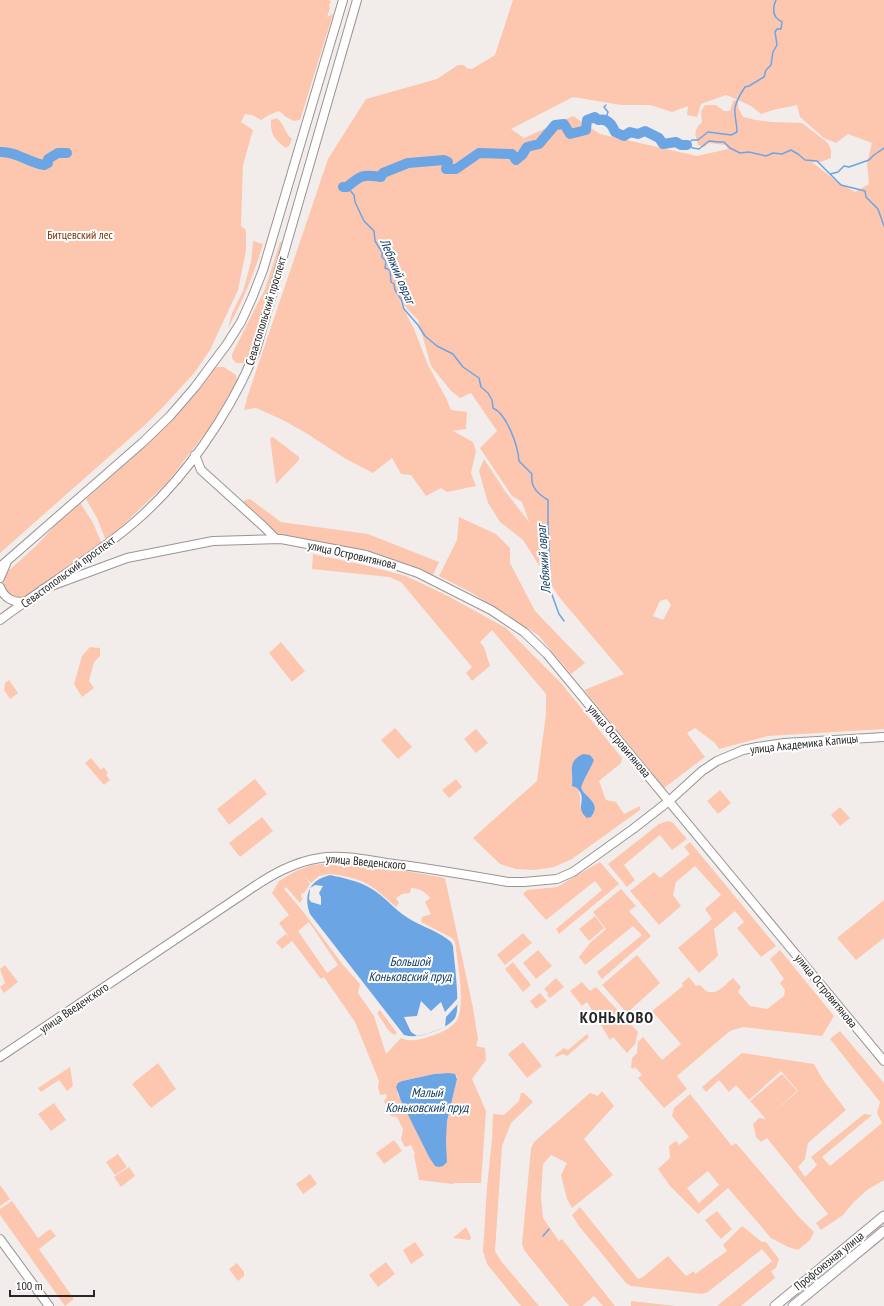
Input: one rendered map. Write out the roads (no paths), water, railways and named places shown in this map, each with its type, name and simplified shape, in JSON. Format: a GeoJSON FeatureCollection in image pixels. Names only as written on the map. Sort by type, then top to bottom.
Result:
{"type":"FeatureCollection","features":[{"type":"Feature","properties":{"kind":"main road","name":"Севастопольский проспект"},"geometry":{"type":"LineString","coordinates":[[0,567],[142,443],[170,416],[195,387],[242,322],[263,270],[342,0]]}},
{"type":"Feature","properties":{"kind":"main road","name":"Севастопольский проспект"},"geometry":{"type":"LineString","coordinates":[[0,620],[104,547],[131,526],[172,486],[212,433],[227,409],[246,375],[256,350],[357,0]]}},
{"type":"Feature","properties":{"kind":"main road"},"geometry":{"type":"LineString","coordinates":[[195,455],[201,470],[263,526],[274,538]]}},
{"type":"Feature","properties":{"kind":"main road","name":"улица Островитянова"},"geometry":{"type":"LineString","coordinates":[[43,589],[127,558],[213,541],[274,538],[334,548],[415,571],[491,610],[519,628],[547,654],[884,1061]]}},
{"type":"Feature","properties":{"kind":"main road"},"geometry":{"type":"LineString","coordinates":[[0,578],[4,567],[9,560]]}},
{"type":"Feature","properties":{"kind":"main road"},"geometry":{"type":"LineString","coordinates":[[0,587],[4,594],[14,602],[29,600]]}},
{"type":"Feature","properties":{"kind":"main road","name":"улица Академика Капицы"},"geometry":{"type":"LineString","coordinates":[[669,801],[702,770],[717,761],[746,749],[784,743],[884,737]]}},
{"type":"Feature","properties":{"kind":"main road","name":"улица Введенского"},"geometry":{"type":"LineString","coordinates":[[0,1057],[248,890],[291,866],[322,858],[340,858],[389,863],[508,882],[556,879],[573,872],[669,801]]}},
{"type":"Feature","properties":{"kind":"main road","name":"Профсоюзная улица"},"geometry":{"type":"LineString","coordinates":[[775,1306],[884,1216]]}},
{"type":"Feature","properties":{"kind":"main road","name":"Профсоюзная улица"},"geometry":{"type":"LineString","coordinates":[[794,1306],[884,1231]]}},
{"type":"Feature","properties":{"kind":"main road"},"geometry":{"type":"LineString","coordinates":[[0,1239],[49,1306]]}},
{"type":"Feature","properties":{"kind":"water"},"geometry":{"type":"Polygon","coordinates":[[[583,754],[590,755],[594,760],[581,788],[592,801],[595,808],[591,817],[587,818],[581,809],[581,793],[577,788],[572,786],[572,768],[574,760],[583,754]]]}},
{"type":"Feature","properties":{"kind":"water","name":"Большой Коньковский пруд"},"geometry":{"type":"Polygon","coordinates":[[[330,875],[367,886],[377,892],[408,918],[441,935],[451,942],[453,946],[457,984],[457,1013],[455,1018],[446,1026],[424,1035],[404,1035],[310,914],[307,901],[310,889],[317,881],[330,875]]]}},
{"type":"Feature","properties":{"kind":"water","name":"Малый Коньковский пруд"},"geometry":{"type":"Polygon","coordinates":[[[434,1074],[455,1074],[457,1079],[447,1121],[447,1162],[443,1166],[439,1167],[435,1166],[429,1157],[401,1101],[396,1087],[398,1083],[402,1081],[434,1074]]]}},
{"type":"Feature","properties":{"kind":"waterway"},"geometry":{"type":"LineString","coordinates":[[776,0],[774,12],[776,18],[782,22],[781,29],[777,29],[775,32],[777,45],[773,52],[771,65],[766,70],[764,77],[745,87],[740,94],[735,111],[737,132],[731,135],[708,132],[698,140],[692,140],[687,145],[699,149],[709,141],[724,142],[730,148],[740,153],[749,152],[766,156],[773,153],[782,154],[791,150],[805,160],[817,161],[830,174],[838,172],[844,166],[849,167],[869,160],[884,148]]}},
{"type":"Feature","properties":{"kind":"waterway"},"geometry":{"type":"LineString","coordinates":[[602,119],[606,118],[608,112],[604,107],[606,105]]}},
{"type":"Feature","properties":{"kind":"waterway"},"geometry":{"type":"LineString","coordinates":[[343,187],[347,187],[362,176],[381,177],[383,173],[408,163],[444,160],[448,162],[446,169],[456,169],[479,153],[512,154],[516,160],[522,155],[527,147],[539,144],[555,125],[564,124],[570,134],[586,130],[587,120],[595,117],[598,120],[609,122],[615,132],[624,136],[630,132],[638,134],[645,131],[659,138],[663,144],[676,142],[681,145],[687,145]]}},
{"type":"Feature","properties":{"kind":"waterway"},"geometry":{"type":"LineString","coordinates":[[0,152],[12,153],[44,165],[48,163],[48,159],[58,153],[67,153]]}},
{"type":"Feature","properties":{"kind":"waterway"},"geometry":{"type":"LineString","coordinates":[[830,174],[841,185],[865,191],[866,197],[878,209],[884,226]]}},
{"type":"Feature","properties":{"kind":"waterway","name":"Лебяжий овраг"},"geometry":{"type":"LineString","coordinates":[[347,187],[354,195],[355,202],[364,221],[374,231],[375,241],[382,252],[382,257],[386,261],[385,268],[390,270],[391,282],[394,284],[395,290],[401,299],[404,309],[418,325],[425,336],[437,346],[453,354],[463,367],[479,378],[481,387],[488,393],[492,400],[493,408],[503,417],[511,431],[519,461],[532,474],[532,483],[536,490],[548,500],[551,592],[559,614],[564,621]]}},
{"type":"Feature","properties":{"kind":"waterway"},"geometry":{"type":"LineString","coordinates":[[543,1236],[549,1229]]}},
{"type":"Feature","properties":{"kind":"district","name":"КОНЬКОВО"},"geometry":{"type":"Point","coordinates":[617,1017]}},
{"type":"Feature","properties":{"kind":"park label","name":"Битцевский лес"},"geometry":{"type":"Point","coordinates":[80,235]}}]}
